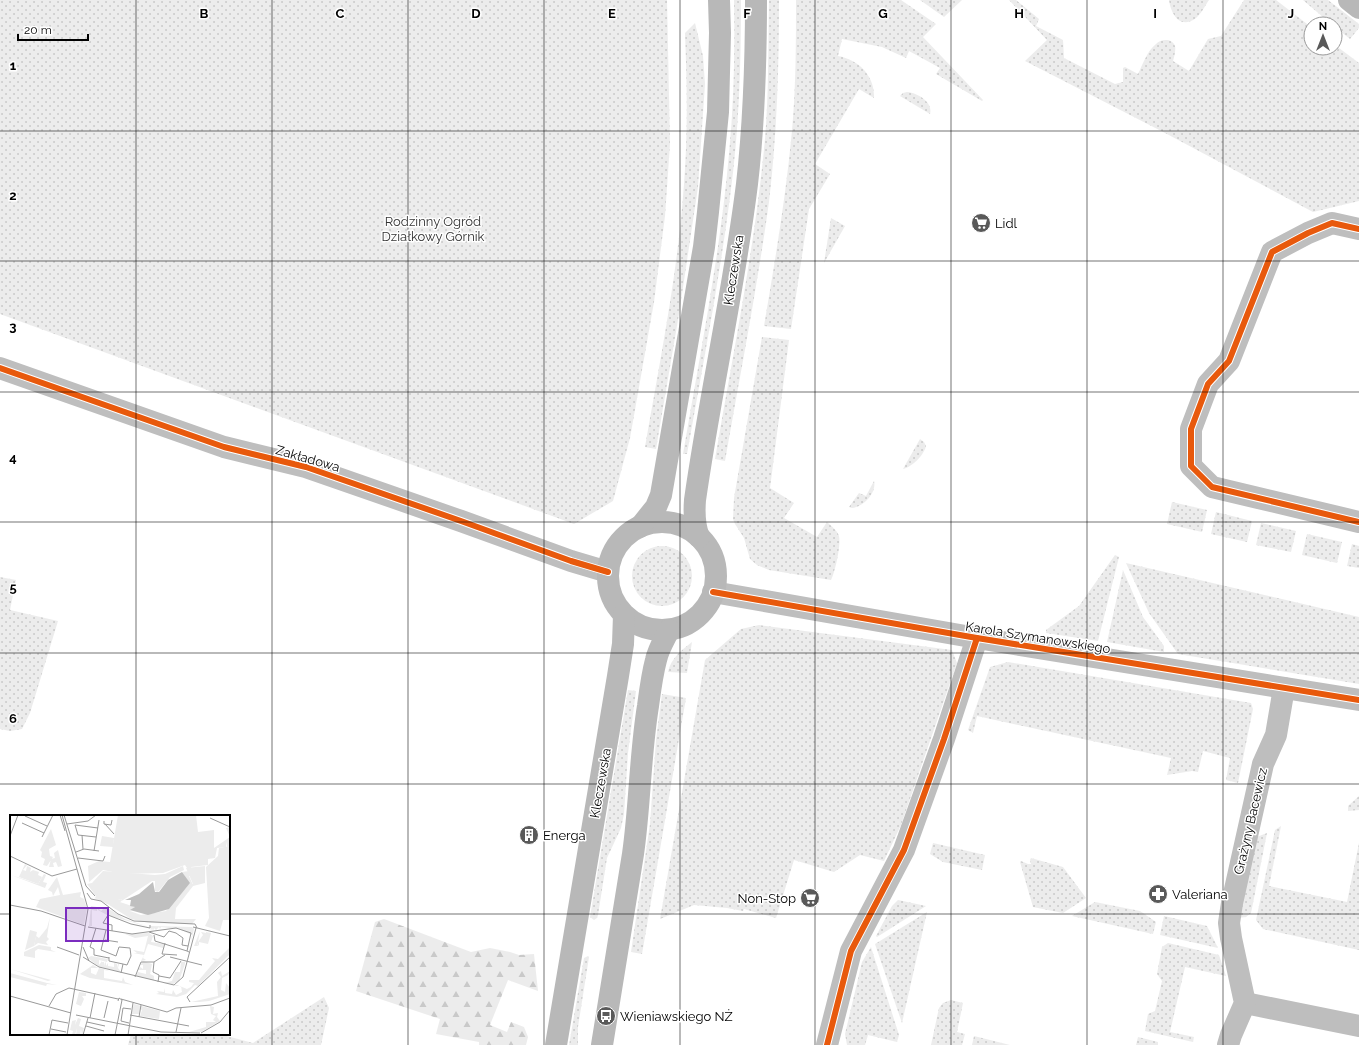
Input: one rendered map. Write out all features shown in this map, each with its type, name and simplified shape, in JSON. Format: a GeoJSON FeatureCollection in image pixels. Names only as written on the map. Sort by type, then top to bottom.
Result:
{"type":"FeatureCollection","features":[{"type":"Feature","properties":{"kind":"main road"},"geometry":{"type":"LineString","coordinates":[[640,527],[656,507],[661,495],[704,247],[712,182],[718,112],[720,33],[719,0]]}},
{"type":"Feature","properties":{"kind":"main road","name":"Kleczewska"},"geometry":{"type":"LineString","coordinates":[[699,537],[694,518],[695,500],[747,183],[753,116],[756,0]]}},
{"type":"Feature","properties":{"kind":"main road"},"geometry":{"type":"LineString","coordinates":[[1349,0],[1359,8]]}},
{"type":"Feature","properties":{"kind":"main road"},"geometry":{"type":"LineString","coordinates":[[665,522],[683,527],[699,537],[706,545],[711,555],[716,577],[711,599],[698,617],[679,628],[657,630],[645,628],[624,615],[610,593],[608,583],[610,561],[620,542],[640,527],[653,523],[665,522]]}},
{"type":"Feature","properties":{"kind":"main road","name":"Kleczewska"},"geometry":{"type":"LineString","coordinates":[[556,1045],[618,676],[623,644],[624,615]]}},
{"type":"Feature","properties":{"kind":"main road"},"geometry":{"type":"LineString","coordinates":[[602,1045],[634,854],[643,732],[651,681],[660,647],[669,630]]}},
{"type":"Feature","properties":{"kind":"street"},"geometry":{"type":"LineString","coordinates":[[1359,229],[1332,222],[1272,252],[1229,361],[1208,384],[1191,429],[1191,466],[1212,488],[1359,522]]}},
{"type":"Feature","properties":{"kind":"street","name":"Zakładowa"},"geometry":{"type":"LineString","coordinates":[[0,368],[224,447],[306,467],[461,520],[571,561],[608,572]]}},
{"type":"Feature","properties":{"kind":"street","name":"Karola Szymanowskiego"},"geometry":{"type":"LineString","coordinates":[[713,592],[977,638],[1359,700]]}},
{"type":"Feature","properties":{"kind":"street"},"geometry":{"type":"LineString","coordinates":[[827,1045],[851,951],[904,850],[944,739],[977,638]]}},
{"type":"Feature","properties":{"kind":"street","name":"Grażyny Bacewicz"},"geometry":{"type":"LineString","coordinates":[[1245,1003],[1231,942],[1229,923],[1232,903],[1263,764],[1276,735],[1284,688]]}},
{"type":"Feature","properties":{"kind":"street"},"geometry":{"type":"LineString","coordinates":[[1228,1045],[1245,1003],[1359,1026]]}},
{"type":"Feature","properties":{"kind":"green space","name":"Rodzinny Ogród Działkowy Górnik"},"geometry":{"type":"Polygon","coordinates":[[[0,0],[667,0],[670,144],[665,216],[654,302],[630,438],[613,501],[574,524],[0,314],[0,0]]]}},
{"type":"Feature","properties":{"kind":"green space"},"geometry":{"type":"Polygon","coordinates":[[[734,0],[741,0],[740,74],[736,148],[721,261],[687,454],[683,454],[709,304],[725,192],[731,135],[733,96],[734,0]]]}},
{"type":"Feature","properties":{"kind":"green space"},"geometry":{"type":"Polygon","coordinates":[[[769,0],[779,0],[777,101],[772,177],[759,267],[725,461],[715,459],[743,300],[761,179],[767,104],[769,0]]]}},
{"type":"Feature","properties":{"kind":"green space"},"geometry":{"type":"Polygon","coordinates":[[[796,0],[901,0],[936,24],[923,37],[983,100],[982,101],[936,74],[940,68],[909,51],[906,58],[882,47],[842,39],[838,56],[853,61],[864,70],[872,83],[874,98],[859,89],[815,164],[830,174],[809,209],[791,329],[764,326],[790,155],[795,82],[796,0]]]}},
{"type":"Feature","properties":{"kind":"green space"},"geometry":{"type":"Polygon","coordinates":[[[920,0],[962,0],[944,17],[920,0]]]}},
{"type":"Feature","properties":{"kind":"green space"},"geometry":{"type":"Polygon","coordinates":[[[1009,0],[1016,0],[1039,19],[1036,26],[1063,40],[1064,58],[1115,84],[1123,82],[1123,68],[1125,67],[1138,74],[1150,50],[1158,42],[1163,40],[1174,43],[1175,52],[1173,61],[1189,71],[1208,39],[1221,36],[1244,0],[1276,0],[1303,21],[1303,56],[1343,56],[1343,51],[1359,63],[1359,201],[1313,212],[1167,134],[1025,61],[1047,40],[1009,0]]]}},
{"type":"Feature","properties":{"kind":"green space"},"geometry":{"type":"Polygon","coordinates":[[[1169,0],[1209,0],[1196,18],[1185,22],[1177,19],[1174,15],[1169,0]]]}},
{"type":"Feature","properties":{"kind":"green space"},"geometry":{"type":"Polygon","coordinates":[[[1303,0],[1328,0],[1359,24],[1359,28],[1350,39],[1343,33],[1343,16],[1322,16],[1303,0]]]}},
{"type":"Feature","properties":{"kind":"green space"},"geometry":{"type":"Polygon","coordinates":[[[695,23],[703,56],[705,84],[698,187],[679,314],[656,449],[645,447],[668,316],[681,217],[687,127],[685,33],[695,23]]]}},
{"type":"Feature","properties":{"kind":"green space"},"geometry":{"type":"Polygon","coordinates":[[[907,92],[916,94],[924,99],[929,106],[930,114],[900,96],[907,92]]]}},
{"type":"Feature","properties":{"kind":"green space"},"geometry":{"type":"Polygon","coordinates":[[[831,218],[845,226],[824,263],[831,218]]]}},
{"type":"Feature","properties":{"kind":"green space"},"geometry":{"type":"Polygon","coordinates":[[[762,337],[789,340],[770,488],[794,503],[784,518],[817,537],[827,522],[837,532],[839,536],[838,552],[836,565],[831,580],[769,570],[757,565],[750,559],[744,538],[733,519],[734,498],[762,337]]]}},
{"type":"Feature","properties":{"kind":"green space"},"geometry":{"type":"Polygon","coordinates":[[[920,439],[926,446],[923,453],[914,463],[903,469],[920,439]]]}},
{"type":"Feature","properties":{"kind":"green space"},"geometry":{"type":"Polygon","coordinates":[[[874,481],[873,490],[868,499],[856,507],[849,507],[859,493],[866,496],[874,481]]]}},
{"type":"Feature","properties":{"kind":"green space"},"geometry":{"type":"Polygon","coordinates":[[[1172,502],[1207,510],[1202,532],[1167,524],[1172,502]]]}},
{"type":"Feature","properties":{"kind":"green space"},"geometry":{"type":"Polygon","coordinates":[[[1216,512],[1252,521],[1247,542],[1211,534],[1216,512]]]}},
{"type":"Feature","properties":{"kind":"green space"},"geometry":{"type":"Polygon","coordinates":[[[1261,523],[1296,531],[1291,552],[1256,545],[1261,523]]]}},
{"type":"Feature","properties":{"kind":"green space"},"geometry":{"type":"Polygon","coordinates":[[[1307,534],[1342,542],[1337,563],[1302,555],[1307,534]]]}},
{"type":"Feature","properties":{"kind":"green space"},"geometry":{"type":"Polygon","coordinates":[[[1352,544],[1359,546],[1359,568],[1347,566],[1352,544]]]}},
{"type":"Feature","properties":{"kind":"green space"},"geometry":{"type":"Polygon","coordinates":[[[662,546],[679,551],[687,559],[692,576],[687,593],[679,601],[662,606],[645,601],[637,593],[632,576],[637,559],[645,551],[662,546]]]}},
{"type":"Feature","properties":{"kind":"green space"},"geometry":{"type":"Polygon","coordinates":[[[1115,555],[1119,557],[1098,641],[1046,633],[1046,630],[1079,606],[1115,555]]]}},
{"type":"Feature","properties":{"kind":"green space"},"geometry":{"type":"Polygon","coordinates":[[[1126,563],[1359,617],[1359,684],[1178,654],[1149,613],[1126,563]]]}},
{"type":"Feature","properties":{"kind":"green space"},"geometry":{"type":"Polygon","coordinates":[[[1123,570],[1143,617],[1164,646],[1164,652],[1107,642],[1123,570]]]}},
{"type":"Feature","properties":{"kind":"green space"},"geometry":{"type":"Polygon","coordinates":[[[0,577],[16,580],[10,610],[58,621],[30,713],[22,729],[10,731],[0,729],[0,577]]]}},
{"type":"Feature","properties":{"kind":"green space"},"geometry":{"type":"Polygon","coordinates":[[[759,625],[952,650],[957,663],[901,825],[884,861],[860,855],[834,872],[794,860],[776,918],[744,909],[743,911],[694,905],[660,919],[705,660],[741,629],[759,625]]]}},
{"type":"Feature","properties":{"kind":"green space"},"geometry":{"type":"Polygon","coordinates":[[[692,642],[687,673],[668,672],[674,658],[692,642]]]}},
{"type":"Feature","properties":{"kind":"green space"},"geometry":{"type":"Polygon","coordinates":[[[1008,662],[1251,703],[1253,709],[1238,783],[1226,780],[1230,758],[1203,751],[1198,772],[1192,771],[1167,775],[1171,758],[977,716],[973,733],[968,730],[990,667],[1008,662]]]}},
{"type":"Feature","properties":{"kind":"green space"},"geometry":{"type":"Polygon","coordinates":[[[628,690],[636,691],[628,753],[624,814],[621,828],[607,858],[598,915],[594,920],[590,917],[628,690]]]}},
{"type":"Feature","properties":{"kind":"green space"},"geometry":{"type":"Polygon","coordinates":[[[662,694],[686,698],[642,954],[631,952],[650,824],[656,740],[662,694]]]}},
{"type":"Feature","properties":{"kind":"green space"},"geometry":{"type":"Polygon","coordinates":[[[1359,796],[1359,810],[1348,811],[1348,806],[1359,796]]]}},
{"type":"Feature","properties":{"kind":"green space"},"geometry":{"type":"Polygon","coordinates":[[[1281,826],[1269,886],[1347,902],[1359,843],[1359,950],[1263,929],[1256,920],[1275,830],[1281,826]]]}},
{"type":"Feature","properties":{"kind":"green space"},"geometry":{"type":"Polygon","coordinates":[[[1267,833],[1251,913],[1246,917],[1238,918],[1254,838],[1267,833]]]}},
{"type":"Feature","properties":{"kind":"green space"},"geometry":{"type":"Polygon","coordinates":[[[933,843],[985,855],[982,870],[943,862],[930,854],[933,843]]]}},
{"type":"Feature","properties":{"kind":"green space"},"geometry":{"type":"Polygon","coordinates":[[[1031,858],[1063,867],[1086,898],[1063,913],[1033,907],[1020,862],[1031,864],[1031,858]]]}},
{"type":"Feature","properties":{"kind":"green space"},"geometry":{"type":"Polygon","coordinates":[[[898,900],[926,906],[877,937],[876,936],[892,906],[898,900]]]}},
{"type":"Feature","properties":{"kind":"green space"},"geometry":{"type":"Polygon","coordinates":[[[1095,902],[1140,911],[1156,922],[1153,934],[1072,916],[1095,902]]]}},
{"type":"Feature","properties":{"kind":"green space"},"geometry":{"type":"Polygon","coordinates":[[[927,912],[902,1023],[875,944],[927,912]]]}},
{"type":"Feature","properties":{"kind":"green space"},"geometry":{"type":"Polygon","coordinates":[[[1164,916],[1207,926],[1218,948],[1160,935],[1164,916]]]}},
{"type":"Feature","properties":{"kind":"green space"},"geometry":{"type":"Polygon","coordinates":[[[384,919],[471,952],[490,948],[519,955],[534,954],[538,991],[508,980],[490,1025],[507,1032],[511,1022],[524,1027],[528,1037],[526,1045],[479,1045],[479,1042],[436,1034],[440,1019],[356,991],[375,922],[384,919]]]}},
{"type":"Feature","properties":{"kind":"green space"},"geometry":{"type":"Polygon","coordinates":[[[1168,943],[1219,955],[1226,976],[1185,967],[1170,1032],[1194,1037],[1193,1042],[1145,1031],[1148,1014],[1155,1011],[1162,981],[1157,974],[1162,947],[1168,943]]]}},
{"type":"Feature","properties":{"kind":"green space"},"geometry":{"type":"Polygon","coordinates":[[[871,947],[899,1035],[897,1042],[868,1035],[865,1045],[847,1045],[845,1034],[862,962],[871,947]]]}},
{"type":"Feature","properties":{"kind":"green space"},"geometry":{"type":"Polygon","coordinates":[[[588,956],[578,1027],[578,1045],[569,1045],[584,958],[588,956]]]}},
{"type":"Feature","properties":{"kind":"green space"},"geometry":{"type":"Polygon","coordinates":[[[324,997],[329,1008],[321,1045],[128,1045],[131,1035],[223,1035],[253,1043],[324,997]]]}},
{"type":"Feature","properties":{"kind":"green space"},"geometry":{"type":"Polygon","coordinates":[[[951,1000],[963,1003],[957,1032],[965,1034],[962,1045],[931,1045],[939,1008],[943,1003],[951,1000]]]}},
{"type":"Feature","properties":{"kind":"green space"},"geometry":{"type":"Polygon","coordinates":[[[974,1036],[1010,1045],[972,1045],[974,1036]]]}},
{"type":"Feature","properties":{"kind":"green space"},"geometry":{"type":"Polygon","coordinates":[[[1138,1037],[1158,1042],[1158,1045],[1136,1045],[1138,1037]]]}},
{"type":"Feature","properties":{"kind":"cycle path"},"geometry":{"type":"LineString","coordinates":[[1359,229],[1332,223],[1308,233],[1272,252],[1229,361],[1208,384],[1191,429],[1191,466],[1212,487],[1359,522]]}},
{"type":"Feature","properties":{"kind":"cycle path"},"geometry":{"type":"LineString","coordinates":[[0,368],[224,447],[306,467],[571,561],[608,572]]}},
{"type":"Feature","properties":{"kind":"cycle path"},"geometry":{"type":"LineString","coordinates":[[713,592],[977,638],[1359,700]]}},
{"type":"Feature","properties":{"kind":"cycle path"},"geometry":{"type":"LineString","coordinates":[[827,1045],[851,951],[904,850],[944,739],[977,638]]}},
{"type":"Feature","properties":{"kind":"place","name":"Lidl"},"geometry":{"type":"Point","coordinates":[981,223]}},
{"type":"Feature","properties":{"kind":"place","name":"Energa"},"geometry":{"type":"Point","coordinates":[529,835]}},
{"type":"Feature","properties":{"kind":"place","name":"Valeriana"},"geometry":{"type":"Point","coordinates":[1158,894]}},
{"type":"Feature","properties":{"kind":"place","name":"Non-Stop"},"geometry":{"type":"Point","coordinates":[810,898]}},
{"type":"Feature","properties":{"kind":"place","name":"Wieniawskiego NŻ"},"geometry":{"type":"Point","coordinates":[606,1016]}}]}
